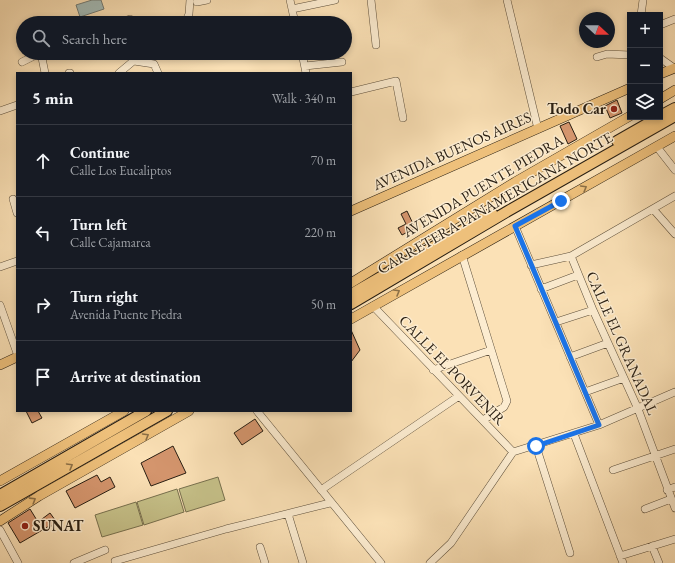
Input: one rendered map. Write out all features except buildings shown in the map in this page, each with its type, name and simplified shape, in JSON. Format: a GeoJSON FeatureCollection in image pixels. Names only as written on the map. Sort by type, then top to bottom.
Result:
{"type":"FeatureCollection","features":[{"type":"Feature","properties":{"kind":"highway","name":"CARRETERA PANAMERICANA NORTE"},"geometry":{"type":"LineString","coordinates":[[663,115],[675,108]]}},
{"type":"Feature","properties":{"kind":"highway","name":"CARRETERA PANAMERICANA NORTE"},"geometry":{"type":"LineString","coordinates":[[352,303],[508,211],[675,116]]}},
{"type":"Feature","properties":{"kind":"highway","name":"CARRETERA PANAMERICANA NORTE"},"geometry":{"type":"LineString","coordinates":[[352,289],[655,120]]}},
{"type":"Feature","properties":{"kind":"highway"},"geometry":{"type":"LineString","coordinates":[[0,495],[144,412]]}},
{"type":"Feature","properties":{"kind":"highway"},"geometry":{"type":"LineString","coordinates":[[0,506],[165,412]]}},
{"type":"Feature","properties":{"kind":"main road"},"geometry":{"type":"LineString","coordinates":[[663,73],[675,68]]}},
{"type":"Feature","properties":{"kind":"main road","name":"AVENIDA BUENOS AIRES"},"geometry":{"type":"LineString","coordinates":[[352,211],[627,89]]}},
{"type":"Feature","properties":{"kind":"main road"},"geometry":{"type":"LineString","coordinates":[[663,97],[675,90]]}},
{"type":"Feature","properties":{"kind":"main road","name":"AVENIDA PUENTE PIEDRA"},"geometry":{"type":"LineString","coordinates":[[352,289],[522,178],[627,118]]}},
{"type":"Feature","properties":{"kind":"main road"},"geometry":{"type":"LineString","coordinates":[[352,318],[462,255],[675,137]]}},
{"type":"Feature","properties":{"kind":"main road"},"geometry":{"type":"LineString","coordinates":[[0,365],[16,358]]}},
{"type":"Feature","properties":{"kind":"main road"},"geometry":{"type":"LineString","coordinates":[[0,481],[122,412]]}},
{"type":"Feature","properties":{"kind":"main road"},"geometry":{"type":"LineString","coordinates":[[0,522],[39,496],[187,412]]}},
{"type":"Feature","properties":{"kind":"street"},"geometry":{"type":"LineString","coordinates":[[188,16],[192,2],[207,0]]}},
{"type":"Feature","properties":{"kind":"street"},"geometry":{"type":"LineString","coordinates":[[290,0],[294,16]]}},
{"type":"Feature","properties":{"kind":"street"},"geometry":{"type":"LineString","coordinates":[[292,9],[334,0]]}},
{"type":"Feature","properties":{"kind":"street"},"geometry":{"type":"LineString","coordinates":[[371,0],[376,46]]}},
{"type":"Feature","properties":{"kind":"street"},"geometry":{"type":"LineString","coordinates":[[507,0],[538,129]]}},
{"type":"Feature","properties":{"kind":"street"},"geometry":{"type":"LineString","coordinates":[[642,12],[644,0]]}},
{"type":"Feature","properties":{"kind":"street"},"geometry":{"type":"LineString","coordinates":[[663,24],[675,19]]}},
{"type":"Feature","properties":{"kind":"street"},"geometry":{"type":"LineString","coordinates":[[597,57],[607,54],[627,55]]}},
{"type":"Feature","properties":{"kind":"street"},"geometry":{"type":"LineString","coordinates":[[22,62],[26,60]]}},
{"type":"Feature","properties":{"kind":"street"},"geometry":{"type":"LineString","coordinates":[[42,60],[45,72]]}},
{"type":"Feature","properties":{"kind":"street"},"geometry":{"type":"LineString","coordinates":[[119,72],[134,60],[151,63],[157,70]]}},
{"type":"Feature","properties":{"kind":"street"},"geometry":{"type":"LineString","coordinates":[[663,60],[675,68]]}},
{"type":"Feature","properties":{"kind":"street"},"geometry":{"type":"LineString","coordinates":[[306,69],[342,62]]}},
{"type":"Feature","properties":{"kind":"street"},"geometry":{"type":"LineString","coordinates":[[352,92],[396,81],[404,118]]}},
{"type":"Feature","properties":{"kind":"street"},"geometry":{"type":"LineString","coordinates":[[0,111],[16,105]]}},
{"type":"Feature","properties":{"kind":"street"},"geometry":{"type":"LineString","coordinates":[[657,147],[675,170]]}},
{"type":"Feature","properties":{"kind":"street"},"geometry":{"type":"LineString","coordinates":[[531,265],[571,256],[675,196]]}},
{"type":"Feature","properties":{"kind":"street"},"geometry":{"type":"LineString","coordinates":[[13,199],[16,210]]}},
{"type":"Feature","properties":{"kind":"street"},"geometry":{"type":"LineString","coordinates":[[653,209],[675,234]]}},
{"type":"Feature","properties":{"kind":"street"},"geometry":{"type":"LineString","coordinates":[[515,226],[599,425]]}},
{"type":"Feature","properties":{"kind":"street"},"geometry":{"type":"LineString","coordinates":[[462,255],[507,404],[482,420]]}},
{"type":"Feature","properties":{"kind":"street","name":"CALLE EL GRANADAL"},"geometry":{"type":"LineString","coordinates":[[571,256],[593,310],[638,409],[675,508]]}},
{"type":"Feature","properties":{"kind":"street"},"geometry":{"type":"LineString","coordinates":[[0,267],[16,260]]}},
{"type":"Feature","properties":{"kind":"street"},"geometry":{"type":"LineString","coordinates":[[541,289],[578,275]]}},
{"type":"Feature","properties":{"kind":"street"},"geometry":{"type":"LineString","coordinates":[[0,305],[16,350]]}},
{"type":"Feature","properties":{"kind":"street","name":"CALLE EL PORVENIR"},"geometry":{"type":"LineString","coordinates":[[372,306],[514,452]]}},
{"type":"Feature","properties":{"kind":"street"},"geometry":{"type":"LineString","coordinates":[[556,322],[593,310]]}},
{"type":"Feature","properties":{"kind":"street"},"geometry":{"type":"LineString","coordinates":[[570,357],[608,344]]}},
{"type":"Feature","properties":{"kind":"street"},"geometry":{"type":"LineString","coordinates":[[433,370],[491,350]]}},
{"type":"Feature","properties":{"kind":"street"},"geometry":{"type":"LineString","coordinates":[[585,392],[624,378]]}},
{"type":"Feature","properties":{"kind":"street"},"geometry":{"type":"LineString","coordinates":[[430,563],[451,543],[514,452],[599,425],[675,392]]}},
{"type":"Feature","properties":{"kind":"street"},"geometry":{"type":"LineString","coordinates":[[321,490],[459,396]]}},
{"type":"Feature","properties":{"kind":"street"},"geometry":{"type":"LineString","coordinates":[[258,412],[330,503],[381,563]]}},
{"type":"Feature","properties":{"kind":"street"},"geometry":{"type":"LineString","coordinates":[[574,434],[621,559],[652,546],[675,539]]}},
{"type":"Feature","properties":{"kind":"street"},"geometry":{"type":"LineString","coordinates":[[536,446],[570,553]]}},
{"type":"Feature","properties":{"kind":"street"},"geometry":{"type":"LineString","coordinates":[[613,470],[675,449]]}},
{"type":"Feature","properties":{"kind":"street"},"geometry":{"type":"LineString","coordinates":[[668,490],[675,486]]}},
{"type":"Feature","properties":{"kind":"street"},"geometry":{"type":"LineString","coordinates":[[645,509],[671,500]]}},
{"type":"Feature","properties":{"kind":"street"},"geometry":{"type":"LineString","coordinates":[[115,561],[226,529],[330,503]]}},
{"type":"Feature","properties":{"kind":"street"},"geometry":{"type":"LineString","coordinates":[[288,514],[303,563]]}},
{"type":"Feature","properties":{"kind":"street"},"geometry":{"type":"LineString","coordinates":[[0,530],[18,563]]}},
{"type":"Feature","properties":{"kind":"street"},"geometry":{"type":"LineString","coordinates":[[652,546],[659,563]]}},
{"type":"Feature","properties":{"kind":"street"},"geometry":{"type":"LineString","coordinates":[[260,547],[265,563]]}},
{"type":"Feature","properties":{"kind":"street"},"geometry":{"type":"LineString","coordinates":[[74,563],[105,550]]}},
{"type":"Feature","properties":{"kind":"shaded area"},"geometry":{"type":"Polygon","coordinates":[[[218,477],[225,500],[186,512],[179,489],[218,477]]]}},
{"type":"Feature","properties":{"kind":"shaded area"},"geometry":{"type":"Polygon","coordinates":[[[177,489],[184,512],[144,525],[137,502],[177,489]]]}},
{"type":"Feature","properties":{"kind":"shaded area"},"geometry":{"type":"Polygon","coordinates":[[[136,502],[143,525],[102,537],[95,515],[136,502]]]}},
{"type":"Feature","properties":{"kind":"water"},"geometry":{"type":"Polygon","coordinates":[[[92,0],[101,0],[104,9],[80,16],[76,5],[92,0]]]}},
{"type":"Feature","properties":{"kind":"place","name":"Todo Car"},"geometry":{"type":"Point","coordinates":[614,109]}},
{"type":"Feature","properties":{"kind":"place","name":"SUNAT"},"geometry":{"type":"Point","coordinates":[25,526]}},
{"type":"Feature","properties":{"kind":"route"},"geometry":{"type":"LineString","coordinates":[[536,446],[599,425],[515,226],[561,201]]}}]}
